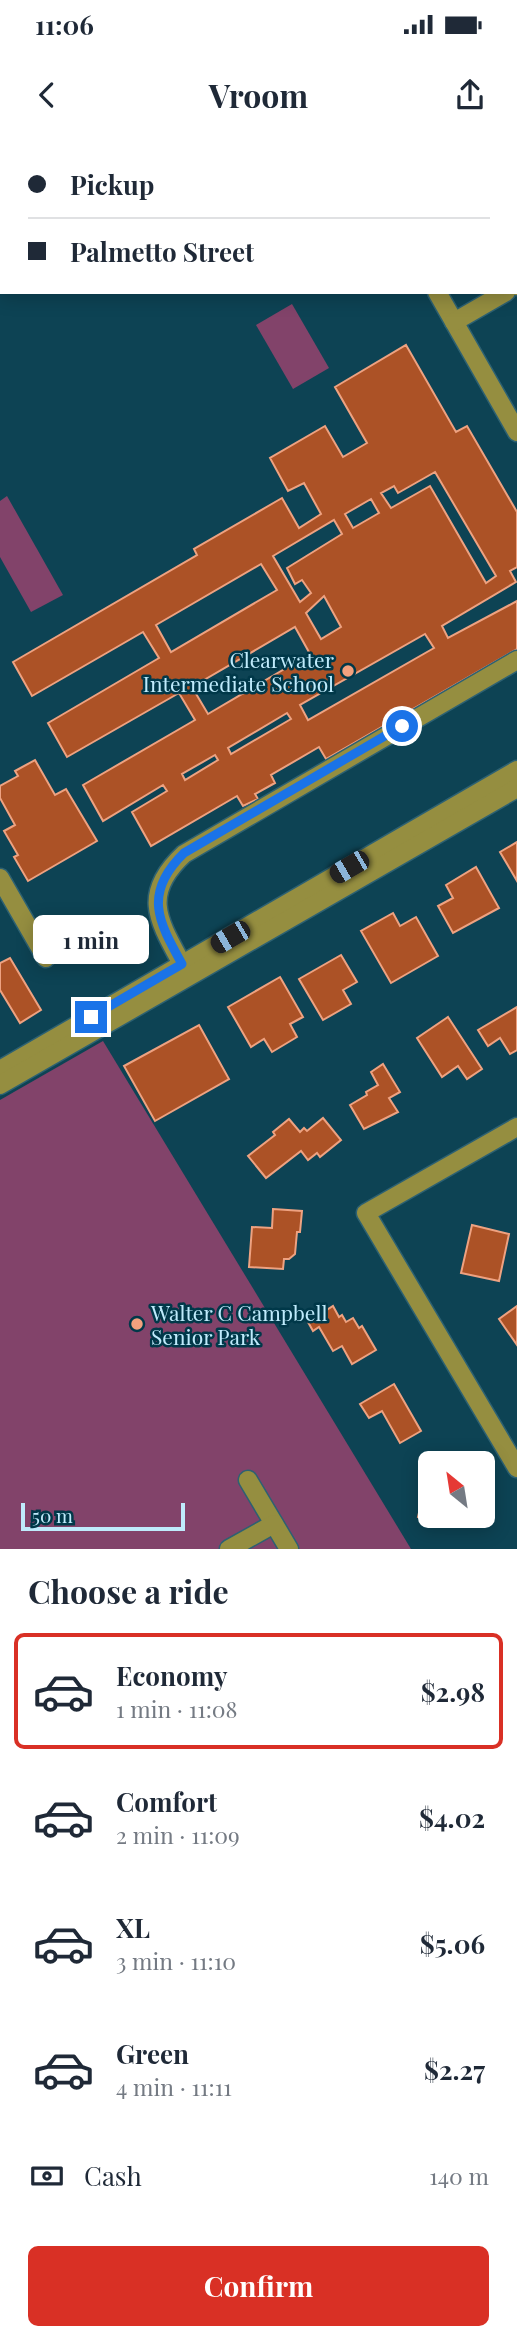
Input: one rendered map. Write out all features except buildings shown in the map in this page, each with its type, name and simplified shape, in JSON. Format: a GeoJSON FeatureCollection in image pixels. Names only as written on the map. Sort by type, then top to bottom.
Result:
{"type":"FeatureCollection","features":[{"type":"Feature","properties":{"kind":"street"},"geometry":{"type":"LineString","coordinates":[[438,294],[517,432]]}},
{"type":"Feature","properties":{"kind":"street"},"geometry":{"type":"LineString","coordinates":[[454,322],[503,294]]}},
{"type":"Feature","properties":{"kind":"street"},"geometry":{"type":"LineString","coordinates":[[182,964],[160,920],[158,898],[164,875],[184,853],[517,660]]}},
{"type":"Feature","properties":{"kind":"street"},"geometry":{"type":"LineString","coordinates":[[0,1070],[517,770]]}},
{"type":"Feature","properties":{"kind":"street"},"geometry":{"type":"LineString","coordinates":[[0,1085],[517,788]]}},
{"type":"Feature","properties":{"kind":"street"},"geometry":{"type":"LineString","coordinates":[[0,878],[46,957]]}},
{"type":"Feature","properties":{"kind":"street"},"geometry":{"type":"LineString","coordinates":[[517,1127],[366,1213],[517,1468]]}},
{"type":"Feature","properties":{"kind":"street"},"geometry":{"type":"LineString","coordinates":[[248,1480],[289,1549]]}},
{"type":"Feature","properties":{"kind":"street"},"geometry":{"type":"LineString","coordinates":[[229,1549],[274,1524]]}},
{"type":"Feature","properties":{"kind":"shaded area"},"geometry":{"type":"Polygon","coordinates":[[[292,304],[329,368],[293,389],[256,325],[292,304]]]}},
{"type":"Feature","properties":{"kind":"shaded area"},"geometry":{"type":"Polygon","coordinates":[[[7,496],[63,595],[31,612],[0,557],[0,501],[7,496]]]}},
{"type":"Feature","properties":{"kind":"shaded area","name":"Walter C Campbell Senior Park"},"geometry":{"type":"Polygon","coordinates":[[[103,1041],[411,1549],[0,1549],[0,1100],[103,1041]]]}},
{"type":"Feature","properties":{"kind":"place","name":"Clearwater Intermediate School"},"geometry":{"type":"Point","coordinates":[348,671]}},
{"type":"Feature","properties":{"kind":"place","name":"Walter C Campbell Senior Park"},"geometry":{"type":"Point","coordinates":[137,1324]}},
{"type":"Feature","properties":{"kind":"route"},"geometry":{"type":"LineString","coordinates":[[91,1017],[182,964],[165,932],[158,910],[160,886],[171,865],[195,845],[402,726]]}}]}
